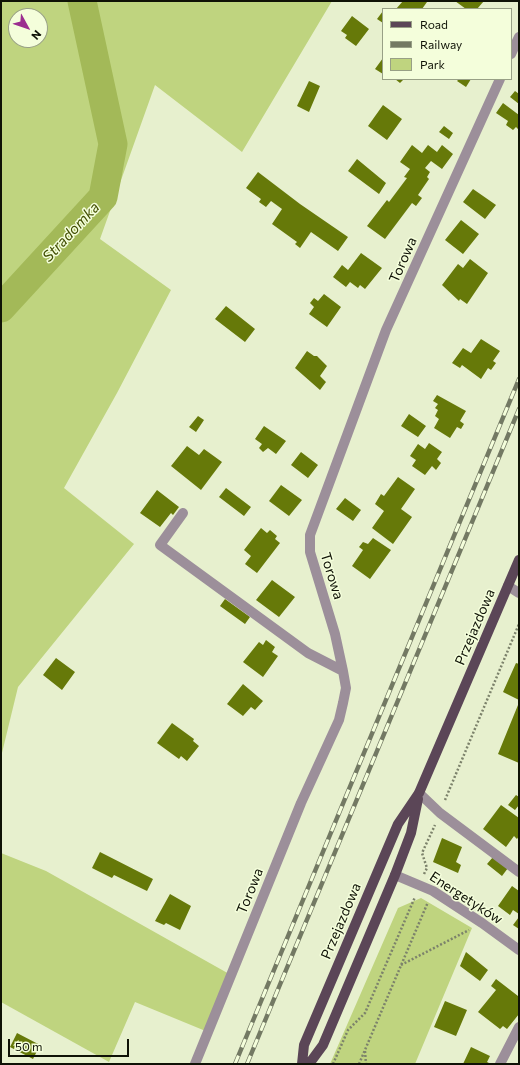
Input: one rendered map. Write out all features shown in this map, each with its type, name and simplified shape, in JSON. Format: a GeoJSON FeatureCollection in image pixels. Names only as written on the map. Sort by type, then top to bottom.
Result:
{"type":"FeatureCollection","features":[{"type":"Feature","properties":{"kind":"main road","name":"Przejazdowa"},"geometry":{"type":"LineString","coordinates":[[302,1064],[304,1045],[395,831],[419,793],[519,560]]}},
{"type":"Feature","properties":{"kind":"main road","name":"Przejazdowa"},"geometry":{"type":"LineString","coordinates":[[309,1064],[323,1045],[395,875],[411,833],[419,793]]}},
{"type":"Feature","properties":{"kind":"street"},"geometry":{"type":"LineString","coordinates":[[512,52],[519,37]]}},
{"type":"Feature","properties":{"kind":"street","name":"Torowa"},"geometry":{"type":"LineString","coordinates":[[195,1064],[300,803],[339,720],[346,688],[335,634],[310,552],[310,535],[386,330],[500,80]]}},
{"type":"Feature","properties":{"kind":"street"},"geometry":{"type":"LineString","coordinates":[[183,514],[160,545],[308,653],[343,671]]}},
{"type":"Feature","properties":{"kind":"street"},"geometry":{"type":"LineString","coordinates":[[508,586],[519,594]]}},
{"type":"Feature","properties":{"kind":"street"},"geometry":{"type":"LineString","coordinates":[[419,793],[440,813],[519,872]]}},
{"type":"Feature","properties":{"kind":"street","name":"Energetyków"},"geometry":{"type":"LineString","coordinates":[[395,875],[420,884],[433,891],[482,923],[519,950]]}},
{"type":"Feature","properties":{"kind":"street"},"geometry":{"type":"LineString","coordinates":[[500,1064],[519,1027]]}},
{"type":"Feature","properties":{"kind":"path"},"geometry":{"type":"LineString","coordinates":[[426,870],[426,863],[422,854],[519,624]]}},
{"type":"Feature","properties":{"kind":"path"},"geometry":{"type":"LineString","coordinates":[[333,1064],[348,1030],[365,1013],[420,884]]}},
{"type":"Feature","properties":{"kind":"path"},"geometry":{"type":"LineString","coordinates":[[359,1064],[433,891]]}},
{"type":"Feature","properties":{"kind":"path"},"geometry":{"type":"LineString","coordinates":[[401,965],[482,923]]}},
{"type":"Feature","properties":{"kind":"path"},"geometry":{"type":"LineString","coordinates":[[365,1051],[366,1064]]}},
{"type":"Feature","properties":{"kind":"green space"},"geometry":{"type":"Polygon","coordinates":[[[1,1],[332,1],[242,152],[155,85],[100,239],[171,290],[117,393],[64,488],[134,544],[18,687],[1,757],[1,1]]]}},
{"type":"Feature","properties":{"kind":"green space"},"geometry":{"type":"Polygon","coordinates":[[[1,853],[46,871],[231,975],[208,1032],[135,1002],[109,1062],[1,1002],[1,853]]]}},
{"type":"Feature","properties":{"kind":"green space"},"geometry":{"type":"Polygon","coordinates":[[[421,898],[472,928],[415,1064],[330,1064],[398,908],[421,898]]]}},
{"type":"Feature","properties":{"kind":"building"},"geometry":{"type":"Polygon","coordinates":[[[403,1],[427,2],[423,8],[397,8],[403,1]]]}},
{"type":"Feature","properties":{"kind":"building"},"geometry":{"type":"Polygon","coordinates":[[[455,1],[484,1],[478,8],[465,8],[455,1]]]}},
{"type":"Feature","properties":{"kind":"building"},"geometry":{"type":"Polygon","coordinates":[[[382,12],[382,22],[377,19],[382,12]]]}},
{"type":"Feature","properties":{"kind":"building"},"geometry":{"type":"Polygon","coordinates":[[[352,16],[369,29],[356,46],[345,38],[347,35],[341,31],[352,16]]]}},
{"type":"Feature","properties":{"kind":"building"},"geometry":{"type":"Polygon","coordinates":[[[382,59],[382,73],[375,69],[382,59]]]}},
{"type":"Feature","properties":{"kind":"building"},"geometry":{"type":"Polygon","coordinates":[[[396,80],[403,80],[400,83],[396,80]]]}},
{"type":"Feature","properties":{"kind":"building"},"geometry":{"type":"Polygon","coordinates":[[[458,80],[470,80],[466,87],[457,81],[458,80]]]}},
{"type":"Feature","properties":{"kind":"building"},"geometry":{"type":"Polygon","coordinates":[[[309,81],[320,86],[309,112],[297,106],[309,81]]]}},
{"type":"Feature","properties":{"kind":"building"},"geometry":{"type":"Polygon","coordinates":[[[515,91],[519,94],[519,104],[510,97],[515,91]]]}},
{"type":"Feature","properties":{"kind":"building"},"geometry":{"type":"Polygon","coordinates":[[[503,103],[519,115],[519,130],[516,127],[513,130],[506,125],[508,121],[496,113],[503,103]]]}},
{"type":"Feature","properties":{"kind":"building"},"geometry":{"type":"Polygon","coordinates":[[[383,105],[402,119],[387,140],[368,126],[383,105]]]}},
{"type":"Feature","properties":{"kind":"building"},"geometry":{"type":"Polygon","coordinates":[[[444,126],[453,133],[449,139],[439,132],[444,126]]]}},
{"type":"Feature","properties":{"kind":"building"},"geometry":{"type":"Polygon","coordinates":[[[412,145],[422,153],[428,145],[437,152],[442,145],[453,154],[442,169],[431,161],[425,168],[430,172],[427,177],[429,179],[418,195],[422,198],[416,206],[412,203],[385,239],[367,226],[387,200],[389,202],[407,178],[404,177],[410,169],[400,162],[412,145]]]}},
{"type":"Feature","properties":{"kind":"building"},"geometry":{"type":"Polygon","coordinates":[[[357,159],[386,183],[379,194],[348,171],[357,159]]]}},
{"type":"Feature","properties":{"kind":"building"},"geometry":{"type":"Polygon","coordinates":[[[258,172],[300,204],[348,237],[338,251],[311,232],[300,248],[295,244],[297,242],[272,224],[282,209],[271,201],[266,207],[259,202],[261,199],[246,188],[258,172]]]}},
{"type":"Feature","properties":{"kind":"building"},"geometry":{"type":"Polygon","coordinates":[[[473,189],[496,205],[485,219],[463,202],[473,189]]]}},
{"type":"Feature","properties":{"kind":"building"},"geometry":{"type":"Polygon","coordinates":[[[461,220],[479,234],[463,254],[445,240],[461,220]]]}},
{"type":"Feature","properties":{"kind":"building"},"geometry":{"type":"Polygon","coordinates":[[[361,253],[382,268],[365,289],[360,285],[358,288],[350,282],[346,287],[333,277],[342,265],[348,270],[361,253]]]}},
{"type":"Feature","properties":{"kind":"building"},"geometry":{"type":"Polygon","coordinates":[[[470,259],[488,273],[467,304],[460,299],[459,301],[442,285],[458,264],[463,268],[470,259]]]}},
{"type":"Feature","properties":{"kind":"building"},"geometry":{"type":"Polygon","coordinates":[[[324,294],[341,307],[327,327],[309,314],[314,307],[310,303],[314,298],[318,301],[324,294]]]}},
{"type":"Feature","properties":{"kind":"building"},"geometry":{"type":"Polygon","coordinates":[[[226,306],[255,329],[245,342],[215,319],[226,306]]]}},
{"type":"Feature","properties":{"kind":"building"},"geometry":{"type":"Polygon","coordinates":[[[481,339],[500,351],[493,361],[496,363],[491,370],[488,368],[481,379],[462,365],[460,368],[452,363],[463,348],[471,353],[481,339]]]}},
{"type":"Feature","properties":{"kind":"building"},"geometry":{"type":"Polygon","coordinates":[[[307,351],[314,356],[317,356],[327,366],[320,376],[326,382],[320,390],[295,368],[307,351]]]}},
{"type":"Feature","properties":{"kind":"building"},"geometry":{"type":"Polygon","coordinates":[[[437,395],[466,411],[460,421],[464,424],[461,429],[457,427],[450,438],[434,428],[439,419],[435,416],[438,410],[435,408],[438,404],[433,401],[437,395]]]}},
{"type":"Feature","properties":{"kind":"building"},"geometry":{"type":"Polygon","coordinates":[[[409,414],[426,426],[418,437],[401,426],[409,414]]]}},
{"type":"Feature","properties":{"kind":"building"},"geometry":{"type":"Polygon","coordinates":[[[198,416],[204,420],[196,432],[189,427],[198,416]]]}},
{"type":"Feature","properties":{"kind":"building"},"geometry":{"type":"Polygon","coordinates":[[[264,426],[286,441],[276,454],[268,448],[263,452],[259,448],[262,444],[255,439],[264,426]]]}},
{"type":"Feature","properties":{"kind":"building"},"geometry":{"type":"Polygon","coordinates":[[[429,443],[442,452],[437,459],[441,463],[436,470],[432,466],[425,475],[412,466],[416,460],[410,456],[418,444],[425,449],[429,443]]]}},
{"type":"Feature","properties":{"kind":"building"},"geometry":{"type":"Polygon","coordinates":[[[187,446],[199,455],[204,449],[222,462],[201,490],[171,466],[187,446]]]}},
{"type":"Feature","properties":{"kind":"building"},"geometry":{"type":"Polygon","coordinates":[[[301,452],[318,465],[308,478],[291,465],[301,452]]]}},
{"type":"Feature","properties":{"kind":"building"},"geometry":{"type":"Polygon","coordinates":[[[398,477],[415,489],[401,509],[412,517],[393,544],[372,528],[384,511],[375,504],[381,494],[384,496],[398,477]]]}},
{"type":"Feature","properties":{"kind":"building"},"geometry":{"type":"Polygon","coordinates":[[[281,485],[302,500],[289,516],[269,501],[281,485]]]}},
{"type":"Feature","properties":{"kind":"building"},"geometry":{"type":"Polygon","coordinates":[[[226,488],[251,507],[244,516],[219,497],[226,488]]]}},
{"type":"Feature","properties":{"kind":"building"},"geometry":{"type":"Polygon","coordinates":[[[157,490],[179,507],[173,515],[171,513],[160,527],[140,513],[157,490]]]}},
{"type":"Feature","properties":{"kind":"building"},"geometry":{"type":"Polygon","coordinates":[[[345,498],[361,510],[353,521],[336,509],[345,498]]]}},
{"type":"Feature","properties":{"kind":"building"},"geometry":{"type":"Polygon","coordinates":[[[261,528],[267,533],[270,530],[277,536],[275,539],[280,543],[257,573],[245,564],[251,556],[244,550],[261,528]]]}},
{"type":"Feature","properties":{"kind":"building"},"geometry":{"type":"Polygon","coordinates":[[[373,538],[391,550],[370,579],[352,566],[363,550],[359,547],[363,542],[368,544],[373,538]]]}},
{"type":"Feature","properties":{"kind":"building"},"geometry":{"type":"Polygon","coordinates":[[[272,580],[295,597],[279,617],[256,600],[272,580]]]}},
{"type":"Feature","properties":{"kind":"building"},"geometry":{"type":"Polygon","coordinates":[[[225,599],[250,617],[245,624],[220,606],[225,599]]]}},
{"type":"Feature","properties":{"kind":"building"},"geometry":{"type":"Polygon","coordinates":[[[266,640],[275,647],[272,652],[278,656],[263,677],[243,662],[259,642],[263,645],[266,640]]]}},
{"type":"Feature","properties":{"kind":"building"},"geometry":{"type":"Polygon","coordinates":[[[56,658],[75,672],[62,690],[43,675],[56,658]]]}},
{"type":"Feature","properties":{"kind":"building"},"geometry":{"type":"Polygon","coordinates":[[[516,663],[519,664],[519,700],[503,692],[516,663]]]}},
{"type":"Feature","properties":{"kind":"building"},"geometry":{"type":"Polygon","coordinates":[[[243,684],[263,701],[255,710],[251,707],[243,716],[227,704],[243,684]]]}},
{"type":"Feature","properties":{"kind":"building"},"geometry":{"type":"Polygon","coordinates":[[[519,705],[519,763],[498,754],[519,705]]]}},
{"type":"Feature","properties":{"kind":"building"},"geometry":{"type":"Polygon","coordinates":[[[172,723],[194,739],[193,741],[199,746],[187,761],[181,756],[179,759],[157,743],[172,723]]]}},
{"type":"Feature","properties":{"kind":"building"},"geometry":{"type":"Polygon","coordinates":[[[516,795],[519,797],[519,805],[515,810],[508,805],[516,795]]]}},
{"type":"Feature","properties":{"kind":"building"},"geometry":{"type":"Polygon","coordinates":[[[501,805],[519,818],[519,836],[517,839],[514,836],[506,847],[483,829],[501,805]]]}},
{"type":"Feature","properties":{"kind":"building"},"geometry":{"type":"Polygon","coordinates":[[[442,838],[462,847],[456,862],[461,865],[458,873],[433,862],[442,838]]]}},
{"type":"Feature","properties":{"kind":"building"},"geometry":{"type":"Polygon","coordinates":[[[100,852],[153,879],[147,891],[114,875],[112,878],[92,868],[100,852]]]}},
{"type":"Feature","properties":{"kind":"building"},"geometry":{"type":"Polygon","coordinates":[[[493,857],[508,868],[502,876],[487,864],[493,857]]]}},
{"type":"Feature","properties":{"kind":"building"},"geometry":{"type":"Polygon","coordinates":[[[512,886],[519,891],[519,914],[513,910],[510,915],[498,906],[512,886]]]}},
{"type":"Feature","properties":{"kind":"building"},"geometry":{"type":"Polygon","coordinates":[[[170,894],[191,906],[180,930],[166,923],[164,925],[155,921],[170,894]]]}},
{"type":"Feature","properties":{"kind":"building"},"geometry":{"type":"Polygon","coordinates":[[[519,917],[519,929],[513,925],[519,917]]]}},
{"type":"Feature","properties":{"kind":"building"},"geometry":{"type":"Polygon","coordinates":[[[466,952],[488,970],[480,981],[460,966],[466,952]]]}},
{"type":"Feature","properties":{"kind":"building"},"geometry":{"type":"Polygon","coordinates":[[[496,979],[518,996],[519,995],[519,1014],[507,1029],[503,1026],[500,1029],[478,1012],[496,990],[491,986],[496,979]]]}},
{"type":"Feature","properties":{"kind":"building"},"geometry":{"type":"Polygon","coordinates":[[[445,1001],[467,1010],[456,1036],[434,1027],[445,1001]]]}},
{"type":"Feature","properties":{"kind":"building"},"geometry":{"type":"Polygon","coordinates":[[[17,1033],[40,1045],[33,1059],[10,1047],[17,1033]]]}},
{"type":"Feature","properties":{"kind":"building"},"geometry":{"type":"Polygon","coordinates":[[[471,1047],[490,1056],[487,1062],[491,1064],[463,1064],[471,1047]]]}},
{"type":"Feature","properties":{"kind":"waterway","name":"Stradomka"},"geometry":{"type":"LineString","coordinates":[[1,308],[103,197],[113,144],[82,1]]}},
{"type":"Feature","properties":{"kind":"railway"},"geometry":{"type":"LineString","coordinates":[[235,1064],[519,379]]}},
{"type":"Feature","properties":{"kind":"railway"},"geometry":{"type":"LineString","coordinates":[[247,1064],[519,409]]}}]}
